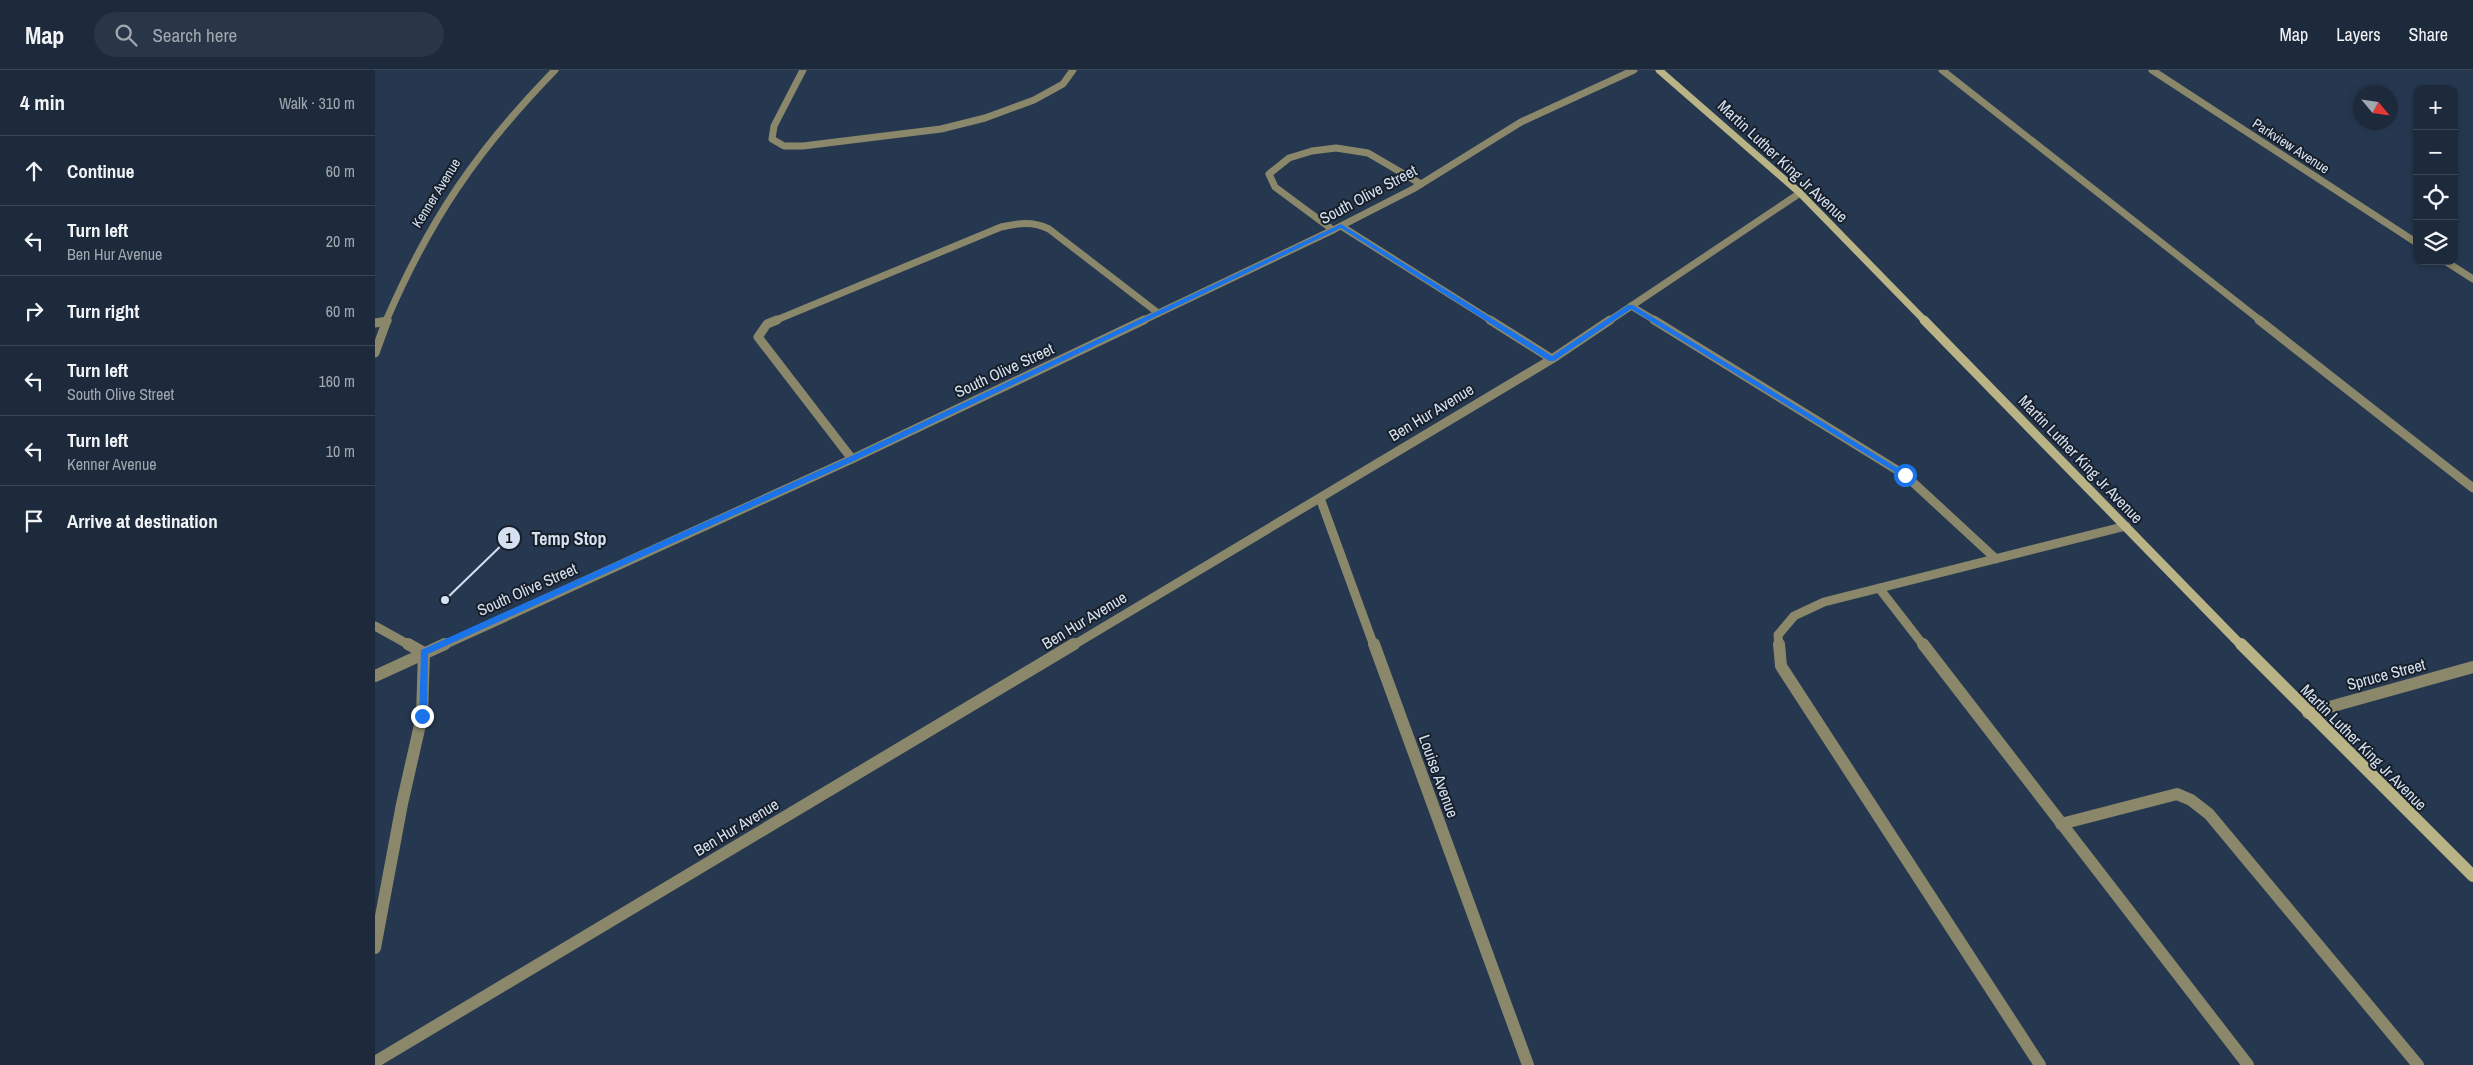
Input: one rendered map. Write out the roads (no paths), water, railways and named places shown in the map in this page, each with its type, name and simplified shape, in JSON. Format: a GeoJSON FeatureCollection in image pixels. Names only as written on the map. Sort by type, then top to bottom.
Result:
{"type":"FeatureCollection","features":[{"type":"Feature","properties":{"kind":"main road","name":"Martin Luther King Jr Avenue"},"geometry":{"type":"LineString","coordinates":[[1659,70],[1800,192],[2308,712],[2473,876]]}},
{"type":"Feature","properties":{"kind":"street","name":"Kenner Avenue"},"geometry":{"type":"LineString","coordinates":[[375,354],[403,279],[429,230],[460,180],[494,135],[555,70]]}},
{"type":"Feature","properties":{"kind":"street"},"geometry":{"type":"LineString","coordinates":[[803,70],[773,126],[772,139],[784,146],[803,146],[941,129],[1034,100],[1063,84],[1073,70]]}},
{"type":"Feature","properties":{"kind":"street","name":"South Olive Street"},"geometry":{"type":"LineString","coordinates":[[375,676],[851,459],[1337,228],[1421,184],[1521,122],[1635,70]]}},
{"type":"Feature","properties":{"kind":"street"},"geometry":{"type":"LineString","coordinates":[[1942,70],[2473,488]]}},
{"type":"Feature","properties":{"kind":"street","name":"Parkview Avenue"},"geometry":{"type":"LineString","coordinates":[[2152,70],[2413,240]]}},
{"type":"Feature","properties":{"kind":"street"},"geometry":{"type":"LineString","coordinates":[[1421,184],[1368,153],[1336,148],[1312,151],[1289,158],[1269,174],[1275,187],[1337,228],[1552,359]]}},
{"type":"Feature","properties":{"kind":"street","name":"Ben Hur Avenue"},"geometry":{"type":"LineString","coordinates":[[375,1062],[1552,359],[1800,192]]}},
{"type":"Feature","properties":{"kind":"street"},"geometry":{"type":"LineString","coordinates":[[851,459],[758,337],[767,324],[1001,227],[1025,221],[1038,222],[1049,229],[1158,314]]}},
{"type":"Feature","properties":{"kind":"street"},"geometry":{"type":"LineString","coordinates":[[2451,265],[2473,279]]}},
{"type":"Feature","properties":{"kind":"street"},"geometry":{"type":"LineString","coordinates":[[1631,306],[1905,475],[1996,559]]}},
{"type":"Feature","properties":{"kind":"street"},"geometry":{"type":"LineString","coordinates":[[375,324],[387,321]]}},
{"type":"Feature","properties":{"kind":"street","name":"Louise Avenue"},"geometry":{"type":"LineString","coordinates":[[1320,498],[1528,1065]]}},
{"type":"Feature","properties":{"kind":"street"},"geometry":{"type":"LineString","coordinates":[[2040,1065],[1781,666],[1778,635],[1794,616],[1824,602],[2126,526]]}},
{"type":"Feature","properties":{"kind":"street"},"geometry":{"type":"LineString","coordinates":[[1879,588],[2248,1065]]}},
{"type":"Feature","properties":{"kind":"street"},"geometry":{"type":"LineString","coordinates":[[375,626],[424,653],[422,716],[402,804],[375,948]]}},
{"type":"Feature","properties":{"kind":"street","name":"Spruce Street"},"geometry":{"type":"LineString","coordinates":[[2308,712],[2473,667]]}},
{"type":"Feature","properties":{"kind":"street"},"geometry":{"type":"LineString","coordinates":[[2061,824],[2177,794],[2191,800],[2209,814],[2418,1065]]}},
{"type":"Feature","properties":{"kind":"place","name":"Temp Stop"},"geometry":{"type":"Point","coordinates":[445,600]}}]}
